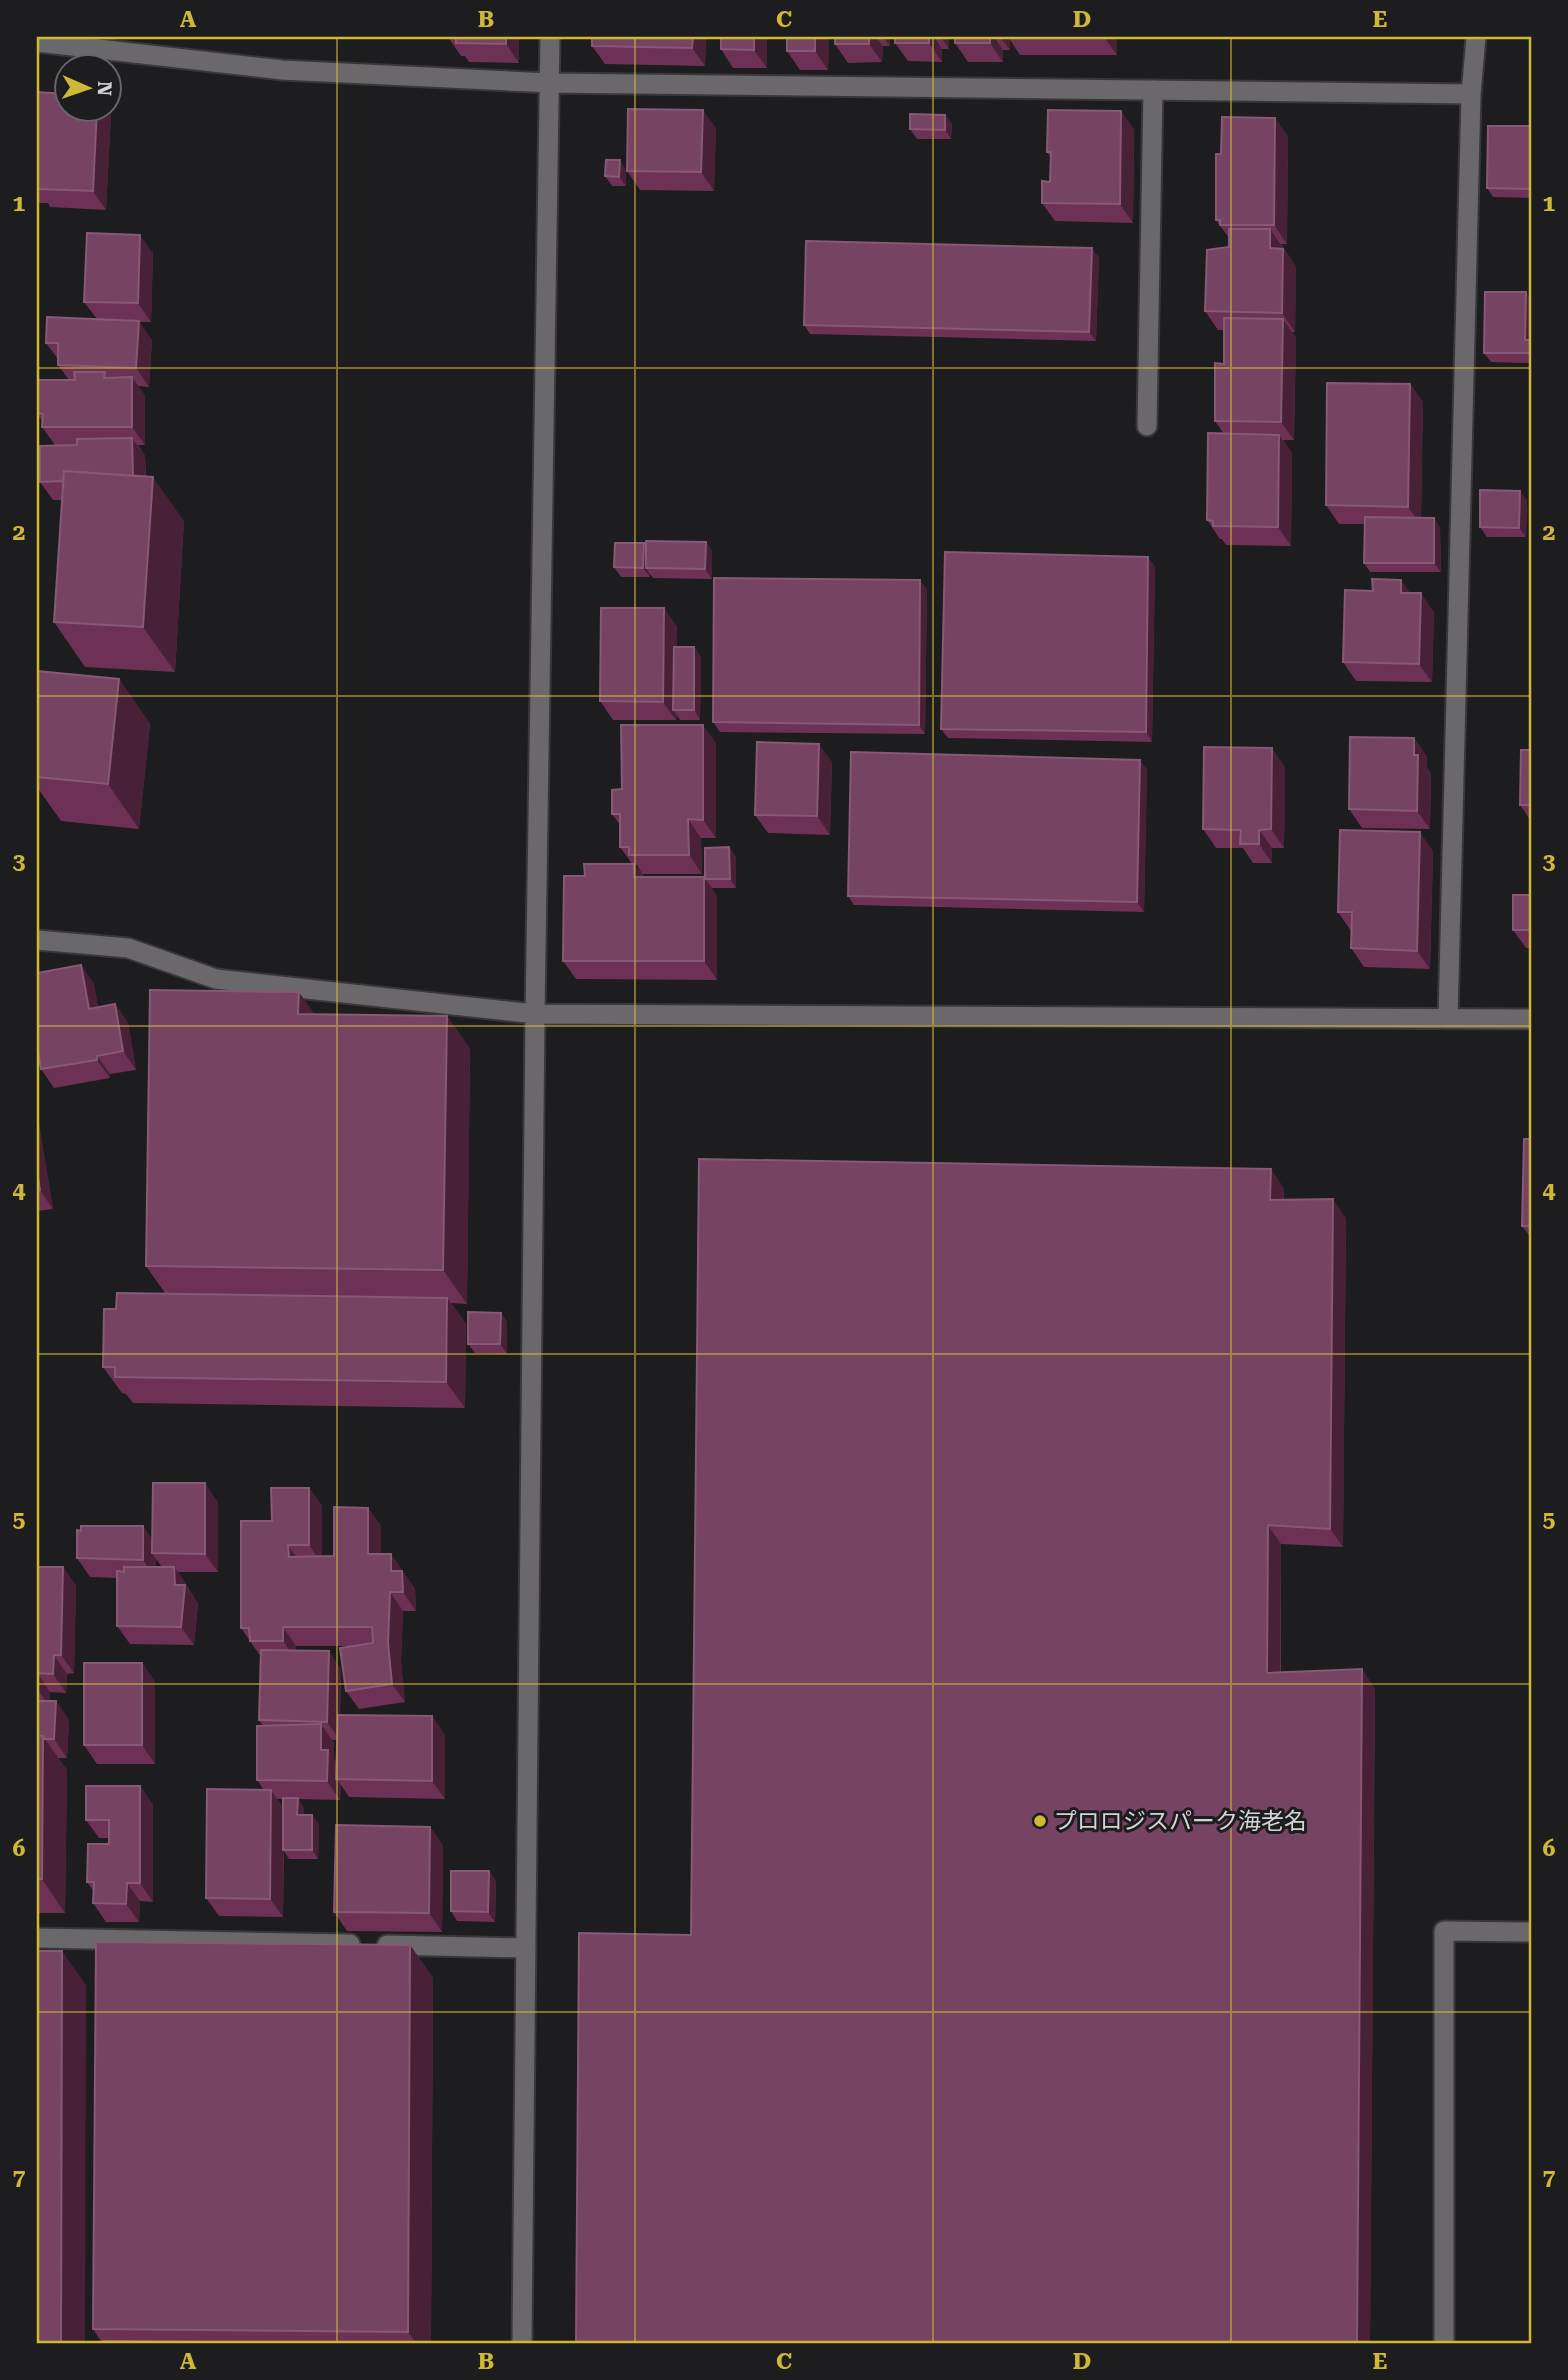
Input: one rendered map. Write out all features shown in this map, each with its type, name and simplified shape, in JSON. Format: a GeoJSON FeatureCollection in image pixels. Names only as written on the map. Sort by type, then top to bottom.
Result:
{"type":"FeatureCollection","features":[{"type":"Feature","properties":{"kind":"street"},"geometry":{"type":"LineString","coordinates":[[522,2343],[535,1014],[550,37]]}},
{"type":"Feature","properties":{"kind":"street"},"geometry":{"type":"LineString","coordinates":[[1448,1019],[1471,94],[1476,37]]}},
{"type":"Feature","properties":{"kind":"street"},"geometry":{"type":"LineString","coordinates":[[37,42],[282,70],[550,83],[1471,94]]}},
{"type":"Feature","properties":{"kind":"street"},"geometry":{"type":"LineString","coordinates":[[1147,426],[1153,90]]}},
{"type":"Feature","properties":{"kind":"street"},"geometry":{"type":"LineString","coordinates":[[37,940],[128,948],[216,979],[535,1014],[1531,1020]]}},
{"type":"Feature","properties":{"kind":"street"},"geometry":{"type":"LineString","coordinates":[[1444,2343],[1444,1931],[1531,1932]]}},
{"type":"Feature","properties":{"kind":"street"},"geometry":{"type":"LineString","coordinates":[[37,1938],[526,1948]]}},
{"type":"Feature","properties":{"kind":"building"},"geometry":{"type":"Polygon","coordinates":[[[456,37],[506,37],[506,44],[456,43],[456,37]]]}},
{"type":"Feature","properties":{"kind":"building"},"geometry":{"type":"Polygon","coordinates":[[[592,37],[693,37],[692,48],[592,46],[592,37]]]}},
{"type":"Feature","properties":{"kind":"building"},"geometry":{"type":"Polygon","coordinates":[[[721,37],[754,37],[754,50],[721,49],[721,37]]]}},
{"type":"Feature","properties":{"kind":"building"},"geometry":{"type":"Polygon","coordinates":[[[787,37],[815,37],[815,51],[787,51],[787,37]]]}},
{"type":"Feature","properties":{"kind":"building"},"geometry":{"type":"Polygon","coordinates":[[[835,37],[869,37],[869,44],[835,44],[835,37]]]}},
{"type":"Feature","properties":{"kind":"building"},"geometry":{"type":"Polygon","coordinates":[[[895,37],[929,37],[929,43],[895,43],[895,37]]]}},
{"type":"Feature","properties":{"kind":"building"},"geometry":{"type":"Polygon","coordinates":[[[955,37],[990,37],[990,43],[955,43],[955,37]]]}},
{"type":"Feature","properties":{"kind":"building"},"geometry":{"type":"Polygon","coordinates":[[[37,92],[52,93],[52,122],[96,122],[93,191],[37,189],[37,92]]]}},
{"type":"Feature","properties":{"kind":"building"},"geometry":{"type":"Polygon","coordinates":[[[628,109],[703,110],[701,172],[627,171],[628,109]]]}},
{"type":"Feature","properties":{"kind":"building"},"geometry":{"type":"Polygon","coordinates":[[[1048,110],[1121,111],[1120,204],[1042,203],[1042,181],[1050,182],[1051,152],[1047,152],[1048,110]]]}},
{"type":"Feature","properties":{"kind":"building"},"geometry":{"type":"Polygon","coordinates":[[[910,114],[945,115],[945,130],[910,129],[910,114]]]}},
{"type":"Feature","properties":{"kind":"building"},"geometry":{"type":"Polygon","coordinates":[[[1222,117],[1275,118],[1274,225],[1220,225],[1220,220],[1216,220],[1216,154],[1221,154],[1222,117]]]}},
{"type":"Feature","properties":{"kind":"building"},"geometry":{"type":"Polygon","coordinates":[[[1488,126],[1531,126],[1531,189],[1487,188],[1488,126]]]}},
{"type":"Feature","properties":{"kind":"building"},"geometry":{"type":"Polygon","coordinates":[[[606,160],[620,160],[619,177],[605,176],[606,160]]]}},
{"type":"Feature","properties":{"kind":"building"},"geometry":{"type":"Polygon","coordinates":[[[1229,229],[1270,229],[1270,248],[1283,249],[1282,313],[1205,311],[1207,250],[1229,247],[1229,229]]]}},
{"type":"Feature","properties":{"kind":"building"},"geometry":{"type":"Polygon","coordinates":[[[87,233],[140,235],[138,303],[84,302],[87,233]]]}},
{"type":"Feature","properties":{"kind":"building"},"geometry":{"type":"Polygon","coordinates":[[[806,241],[1092,248],[1089,332],[804,325],[806,241]]]}},
{"type":"Feature","properties":{"kind":"building"},"geometry":{"type":"Polygon","coordinates":[[[1485,292],[1526,292],[1525,340],[1531,340],[1531,353],[1484,353],[1485,292]]]}},
{"type":"Feature","properties":{"kind":"building"},"geometry":{"type":"Polygon","coordinates":[[[47,317],[139,321],[136,368],[58,365],[58,343],[46,343],[47,317]]]}},
{"type":"Feature","properties":{"kind":"building"},"geometry":{"type":"Polygon","coordinates":[[[1224,318],[1283,319],[1281,422],[1215,421],[1215,363],[1224,364],[1224,318]]]}},
{"type":"Feature","properties":{"kind":"building"},"geometry":{"type":"Polygon","coordinates":[[[74,372],[105,372],[104,378],[132,377],[132,427],[42,427],[43,414],[37,413],[38,380],[75,380],[74,372]]]}},
{"type":"Feature","properties":{"kind":"building"},"geometry":{"type":"Polygon","coordinates":[[[1327,383],[1410,384],[1408,507],[1326,505],[1327,383]]]}},
{"type":"Feature","properties":{"kind":"building"},"geometry":{"type":"Polygon","coordinates":[[[1208,433],[1279,435],[1278,527],[1213,526],[1213,521],[1207,520],[1208,433]]]}},
{"type":"Feature","properties":{"kind":"building"},"geometry":{"type":"Polygon","coordinates":[[[132,438],[133,476],[64,471],[63,481],[40,482],[40,446],[77,445],[77,439],[132,438]]]}},
{"type":"Feature","properties":{"kind":"building"},"geometry":{"type":"Polygon","coordinates":[[[64,471],[153,477],[143,627],[54,622],[64,471]]]}},
{"type":"Feature","properties":{"kind":"building"},"geometry":{"type":"Polygon","coordinates":[[[1480,490],[1520,491],[1519,528],[1480,527],[1480,490]]]}},
{"type":"Feature","properties":{"kind":"building"},"geometry":{"type":"Polygon","coordinates":[[[1365,517],[1434,518],[1434,563],[1364,563],[1365,517]]]}},
{"type":"Feature","properties":{"kind":"building"},"geometry":{"type":"Polygon","coordinates":[[[646,541],[706,542],[705,569],[646,568],[646,541]]]}},
{"type":"Feature","properties":{"kind":"building"},"geometry":{"type":"Polygon","coordinates":[[[615,543],[644,543],[643,568],[614,567],[615,543]]]}},
{"type":"Feature","properties":{"kind":"building"},"geometry":{"type":"Polygon","coordinates":[[[945,552],[1148,557],[1146,732],[941,729],[945,552]]]}},
{"type":"Feature","properties":{"kind":"building"},"geometry":{"type":"Polygon","coordinates":[[[714,578],[920,580],[919,725],[713,722],[714,578]]]}},
{"type":"Feature","properties":{"kind":"building"},"geometry":{"type":"Polygon","coordinates":[[[1372,579],[1401,580],[1401,593],[1421,593],[1419,664],[1343,662],[1345,590],[1373,591],[1372,579]]]}},
{"type":"Feature","properties":{"kind":"building"},"geometry":{"type":"Polygon","coordinates":[[[601,608],[664,608],[663,702],[600,701],[601,608]]]}},
{"type":"Feature","properties":{"kind":"building"},"geometry":{"type":"Polygon","coordinates":[[[674,647],[694,647],[694,710],[673,710],[674,647]]]}},
{"type":"Feature","properties":{"kind":"building"},"geometry":{"type":"Polygon","coordinates":[[[37,671],[119,679],[108,784],[37,777],[37,671]]]}},
{"type":"Feature","properties":{"kind":"building"},"geometry":{"type":"Polygon","coordinates":[[[621,725],[703,725],[703,820],[688,819],[689,855],[629,855],[629,847],[620,847],[620,814],[612,814],[612,790],[622,789],[621,725]]]}},
{"type":"Feature","properties":{"kind":"building"},"geometry":{"type":"Polygon","coordinates":[[[1350,737],[1414,738],[1414,755],[1418,755],[1417,811],[1349,809],[1350,737]]]}},
{"type":"Feature","properties":{"kind":"building"},"geometry":{"type":"Polygon","coordinates":[[[757,742],[819,744],[817,816],[755,815],[757,742]]]}},
{"type":"Feature","properties":{"kind":"building"},"geometry":{"type":"Polygon","coordinates":[[[1204,747],[1272,748],[1271,829],[1259,830],[1259,844],[1240,844],[1241,830],[1203,829],[1204,747]]]}},
{"type":"Feature","properties":{"kind":"building"},"geometry":{"type":"Polygon","coordinates":[[[1521,750],[1531,750],[1531,805],[1520,805],[1521,750]]]}},
{"type":"Feature","properties":{"kind":"building"},"geometry":{"type":"Polygon","coordinates":[[[851,752],[1140,760],[1137,902],[848,896],[851,752]]]}},
{"type":"Feature","properties":{"kind":"building"},"geometry":{"type":"Polygon","coordinates":[[[1340,830],[1420,832],[1417,951],[1351,948],[1352,912],[1338,912],[1340,830]]]}},
{"type":"Feature","properties":{"kind":"building"},"geometry":{"type":"Polygon","coordinates":[[[729,847],[730,879],[705,879],[705,848],[729,847]]]}},
{"type":"Feature","properties":{"kind":"building"},"geometry":{"type":"Polygon","coordinates":[[[584,864],[634,864],[634,877],[704,877],[704,961],[563,961],[564,876],[585,876],[584,864]]]}},
{"type":"Feature","properties":{"kind":"building"},"geometry":{"type":"Polygon","coordinates":[[[1513,895],[1531,895],[1531,930],[1513,930],[1513,895]]]}},
{"type":"Feature","properties":{"kind":"building"},"geometry":{"type":"Polygon","coordinates":[[[81,965],[89,1009],[115,1004],[123,1051],[97,1056],[97,1060],[41,1069],[37,1045],[37,973],[81,965]]]}},
{"type":"Feature","properties":{"kind":"building"},"geometry":{"type":"Polygon","coordinates":[[[150,990],[299,992],[298,1014],[447,1016],[443,1270],[146,1266],[150,990]]]}},
{"type":"Feature","properties":{"kind":"building"},"geometry":{"type":"Polygon","coordinates":[[[1524,1139],[1531,1139],[1531,1226],[1522,1226],[1524,1139]]]}},
{"type":"Feature","properties":{"kind":"building","name":"プロロジスパーク海老名"},"geometry":{"type":"Polygon","coordinates":[[[699,1159],[1271,1169],[1270,1200],[1333,1199],[1330,1529],[1268,1525],[1267,1673],[1362,1669],[1357,2343],[576,2343],[579,1933],[691,1935],[699,1159]]]}},
{"type":"Feature","properties":{"kind":"building"},"geometry":{"type":"Polygon","coordinates":[[[37,1170],[40,1190],[37,1191],[37,1170]]]}},
{"type":"Feature","properties":{"kind":"building"},"geometry":{"type":"Polygon","coordinates":[[[117,1293],[447,1298],[446,1382],[115,1377],[115,1367],[103,1367],[104,1309],[116,1309],[117,1293]]]}},
{"type":"Feature","properties":{"kind":"building"},"geometry":{"type":"Polygon","coordinates":[[[468,1312],[501,1313],[500,1344],[468,1344],[468,1312]]]}},
{"type":"Feature","properties":{"kind":"building"},"geometry":{"type":"Polygon","coordinates":[[[153,1483],[205,1483],[205,1554],[152,1553],[153,1483]]]}},
{"type":"Feature","properties":{"kind":"building"},"geometry":{"type":"Polygon","coordinates":[[[271,1488],[309,1488],[309,1545],[288,1545],[289,1557],[334,1556],[334,1507],[368,1508],[368,1554],[391,1554],[391,1571],[402,1571],[403,1592],[390,1592],[388,1643],[392,1684],[346,1691],[340,1648],[373,1643],[372,1627],[283,1627],[283,1641],[250,1641],[249,1628],[241,1628],[241,1521],[272,1521],[271,1488]]]}},
{"type":"Feature","properties":{"kind":"building"},"geometry":{"type":"Polygon","coordinates":[[[81,1526],[143,1526],[143,1560],[77,1558],[77,1530],[81,1531],[81,1526]]]}},
{"type":"Feature","properties":{"kind":"building"},"geometry":{"type":"Polygon","coordinates":[[[37,1567],[63,1567],[61,1655],[54,1655],[53,1674],[37,1673],[37,1567]]]}},
{"type":"Feature","properties":{"kind":"building"},"geometry":{"type":"Polygon","coordinates":[[[124,1567],[174,1567],[175,1585],[185,1585],[181,1627],[117,1626],[117,1571],[124,1572],[124,1567]]]}},
{"type":"Feature","properties":{"kind":"building"},"geometry":{"type":"Polygon","coordinates":[[[261,1650],[329,1651],[327,1722],[259,1720],[261,1650]]]}},
{"type":"Feature","properties":{"kind":"building"},"geometry":{"type":"Polygon","coordinates":[[[84,1663],[142,1663],[142,1745],[84,1745],[84,1663]]]}},
{"type":"Feature","properties":{"kind":"building"},"geometry":{"type":"Polygon","coordinates":[[[37,1701],[56,1701],[54,1739],[37,1736],[37,1701]]]}},
{"type":"Feature","properties":{"kind":"building"},"geometry":{"type":"Polygon","coordinates":[[[338,1715],[432,1716],[432,1781],[336,1779],[338,1715]]]}},
{"type":"Feature","properties":{"kind":"building"},"geometry":{"type":"Polygon","coordinates":[[[321,1724],[321,1750],[328,1750],[327,1781],[257,1780],[257,1726],[321,1724]]]}},
{"type":"Feature","properties":{"kind":"building"},"geometry":{"type":"Polygon","coordinates":[[[37,1736],[43,1736],[42,1879],[37,1879],[37,1736]]]}},
{"type":"Feature","properties":{"kind":"building"},"geometry":{"type":"Polygon","coordinates":[[[86,1786],[140,1786],[140,1883],[127,1883],[126,1904],[93,1903],[94,1882],[87,1882],[88,1844],[109,1844],[109,1820],[86,1820],[86,1786]]]}},
{"type":"Feature","properties":{"kind":"building"},"geometry":{"type":"Polygon","coordinates":[[[207,1789],[271,1790],[270,1899],[206,1898],[207,1789]]]}},
{"type":"Feature","properties":{"kind":"building"},"geometry":{"type":"Polygon","coordinates":[[[283,1798],[298,1798],[297,1815],[312,1815],[312,1850],[283,1850],[283,1798]]]}},
{"type":"Feature","properties":{"kind":"building"},"geometry":{"type":"Polygon","coordinates":[[[336,1825],[430,1827],[429,1913],[334,1912],[336,1825]]]}},
{"type":"Feature","properties":{"kind":"building"},"geometry":{"type":"Polygon","coordinates":[[[451,1871],[489,1871],[488,1912],[451,1911],[451,1871]]]}},
{"type":"Feature","properties":{"kind":"building"},"geometry":{"type":"Polygon","coordinates":[[[96,1942],[410,1945],[408,2332],[93,2329],[96,1942]]]}},
{"type":"Feature","properties":{"kind":"building"},"geometry":{"type":"Polygon","coordinates":[[[37,1951],[62,1951],[61,2343],[37,2343],[37,1951]]]}},
{"type":"Feature","properties":{"kind":"building"},"geometry":{"type":"Polygon","coordinates":[[[201,2342],[201,2343],[103,2343],[201,2342]]]}},
{"type":"Feature","properties":{"kind":"place","name":"プロロジスパーク海老名"},"geometry":{"type":"Point","coordinates":[1040,1821]}}]}
